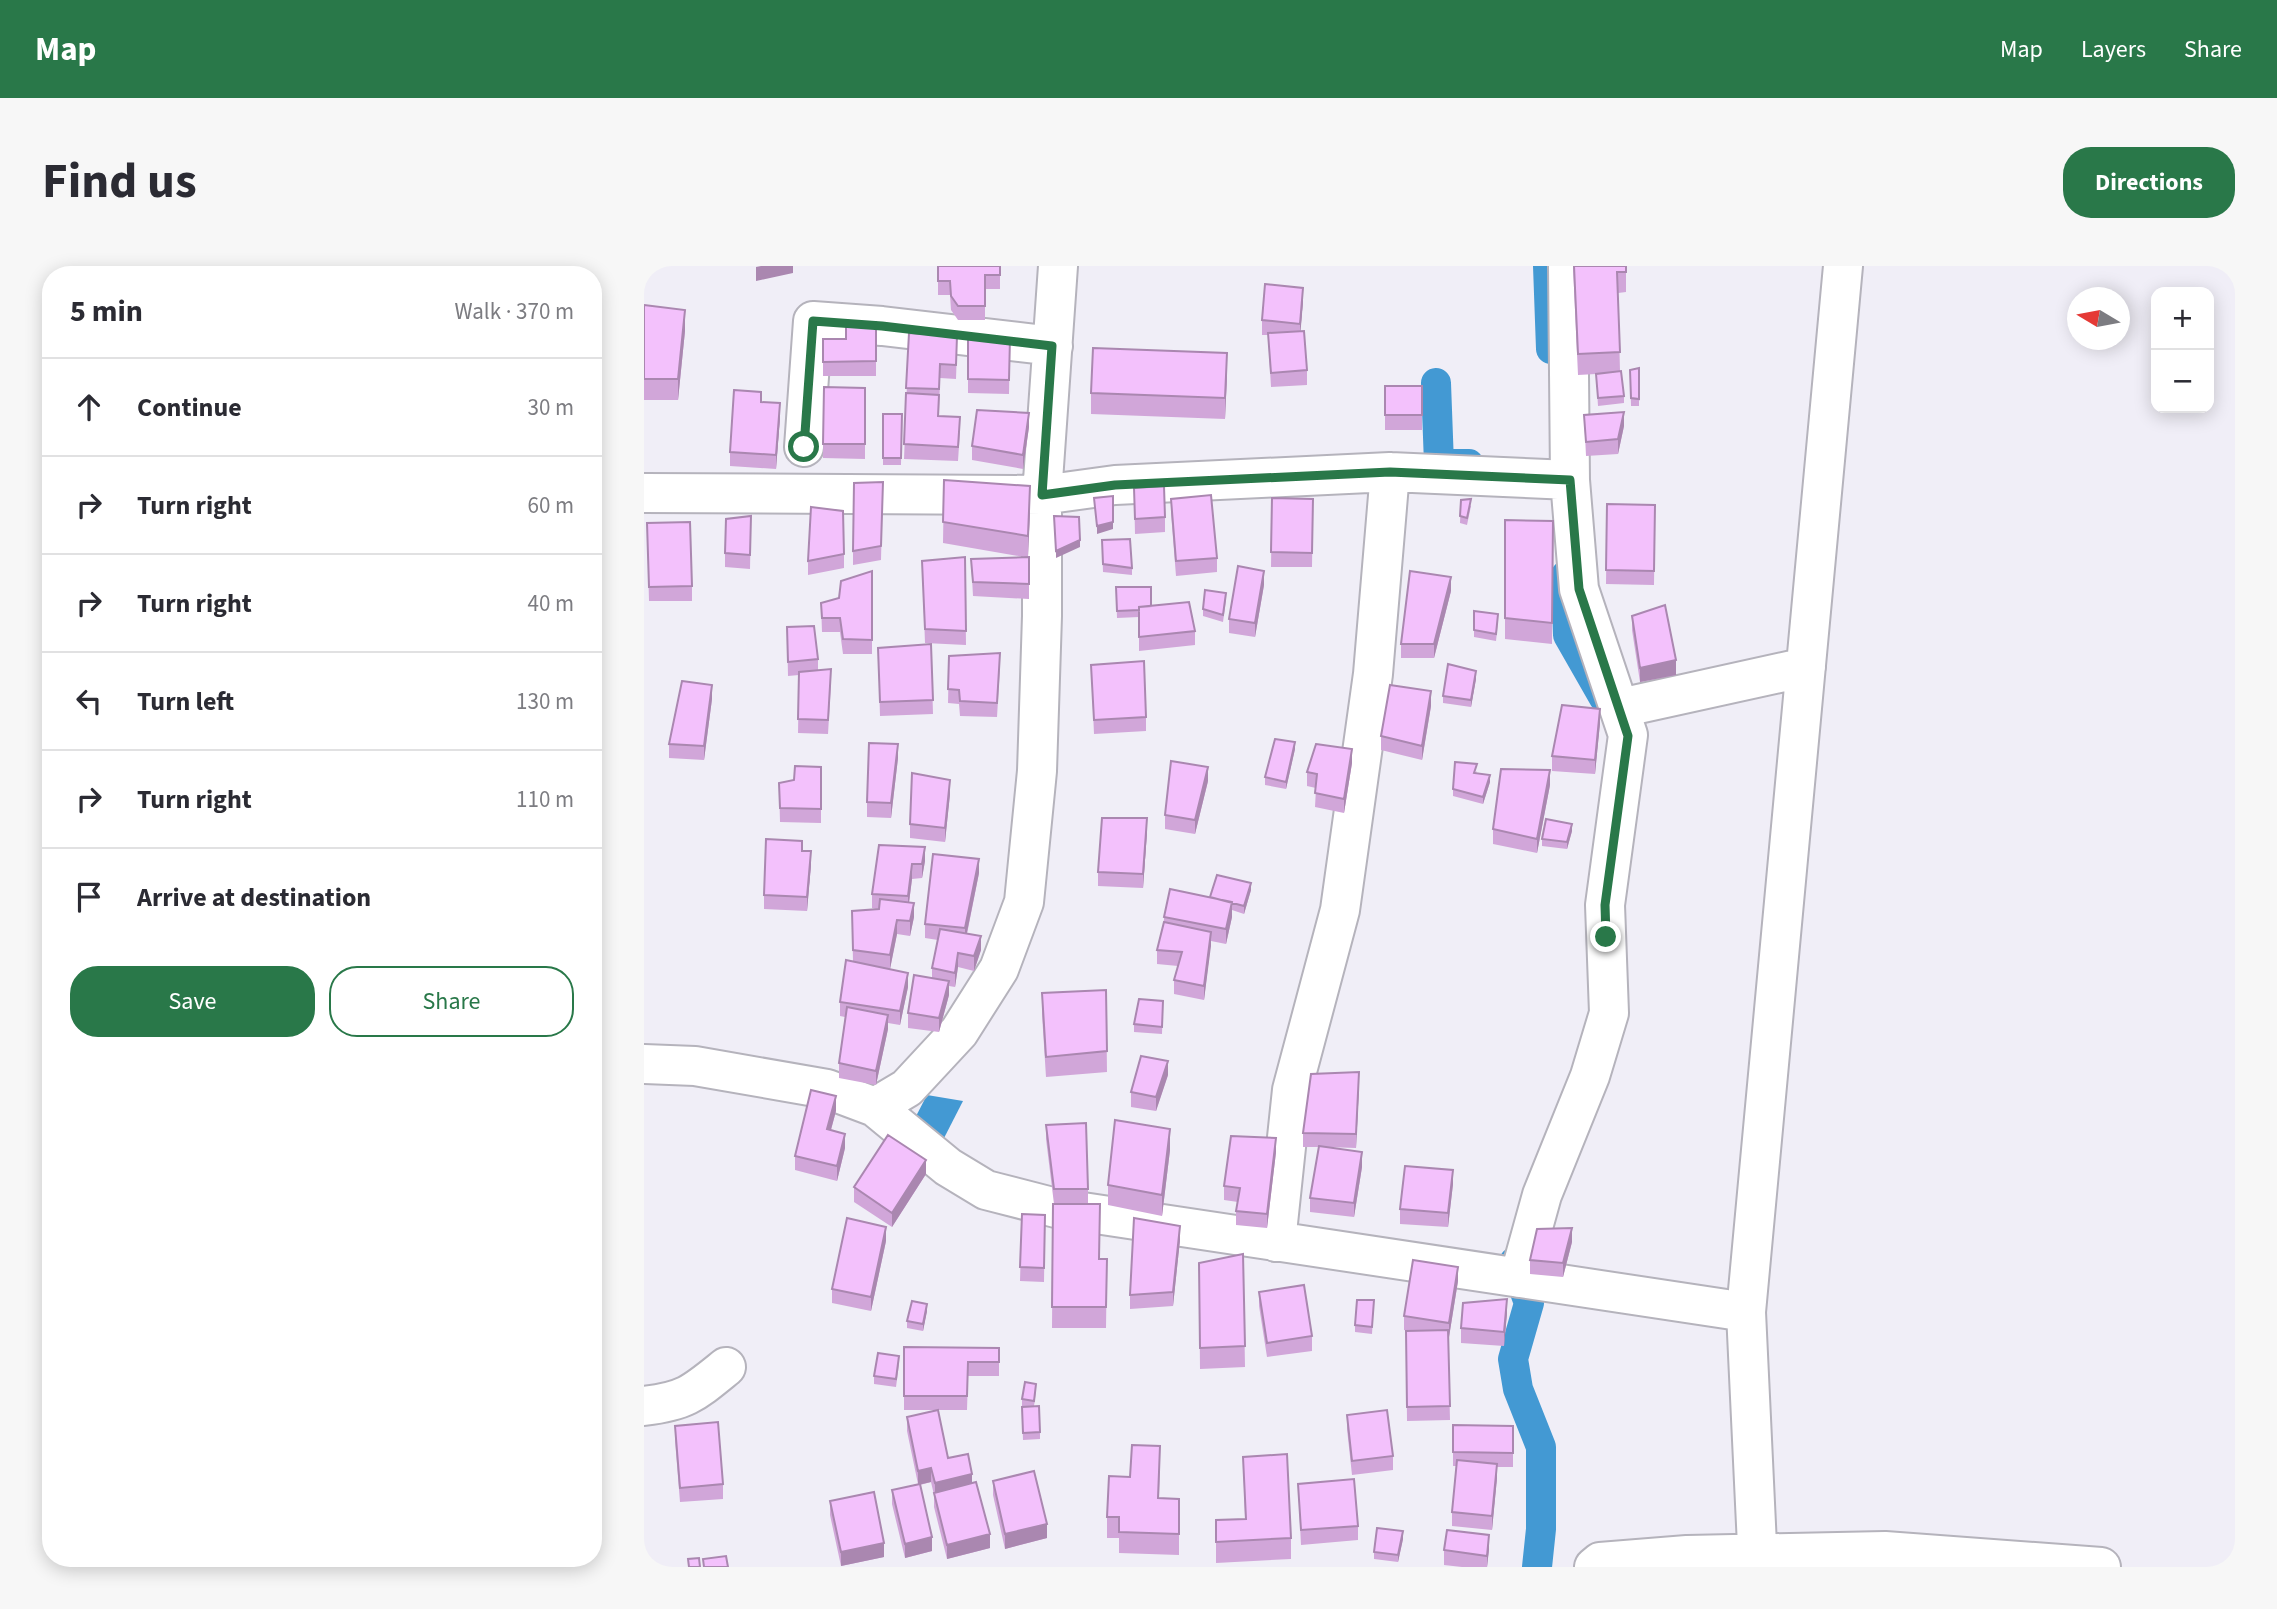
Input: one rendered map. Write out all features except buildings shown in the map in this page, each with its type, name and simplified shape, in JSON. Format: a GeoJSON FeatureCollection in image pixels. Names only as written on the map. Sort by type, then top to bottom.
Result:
{"type":"FeatureCollection","features":[{"type":"Feature","properties":{"kind":"street"},"geometry":{"type":"LineString","coordinates":[[875,1107],[907,1088],[959,1032],[999,969],[1024,902],[1037,771],[1042,617],[1042,495],[1058,266]]}},
{"type":"Feature","properties":{"kind":"street"},"geometry":{"type":"LineString","coordinates":[[1519,1278],[1542,1195],[1590,1076],[1608,1013],[1605,905],[1628,736],[1579,589],[1570,480],[1568,266]]}},
{"type":"Feature","properties":{"kind":"street"},"geometry":{"type":"LineString","coordinates":[[1757,1560],[1746,1312],[1843,266]]}},
{"type":"Feature","properties":{"kind":"street"},"geometry":{"type":"LineString","coordinates":[[804,447],[813,321],[882,326],[1052,346]]}},
{"type":"Feature","properties":{"kind":"street"},"geometry":{"type":"LineString","coordinates":[[644,493],[1042,495],[1115,485],[1390,472],[1570,480]]}},
{"type":"Feature","properties":{"kind":"street"},"geometry":{"type":"LineString","coordinates":[[1276,1242],[1292,1090],[1340,910],[1373,674],[1390,472]]}},
{"type":"Feature","properties":{"kind":"street"},"geometry":{"type":"LineString","coordinates":[[1620,708],[1806,667]]}},
{"type":"Feature","properties":{"kind":"street"},"geometry":{"type":"LineString","coordinates":[[644,1064],[695,1066],[827,1089],[875,1107],[948,1167],[986,1191],[1056,1208],[1746,1312]]}},
{"type":"Feature","properties":{"kind":"street"},"geometry":{"type":"LineString","coordinates":[[644,1406],[686,1398],[726,1367]]}},
{"type":"Feature","properties":{"kind":"street"},"geometry":{"type":"LineString","coordinates":[[1594,1567],[1600,1562],[1687,1555],[1757,1560],[1885,1551],[2101,1567]]}},
{"type":"Feature","properties":{"kind":"water"},"geometry":{"type":"Polygon","coordinates":[[[927,1095],[963,1101],[942,1142],[914,1120],[927,1095]]]}},
{"type":"Feature","properties":{"kind":"waterway"},"geometry":{"type":"LineString","coordinates":[[1548,266],[1551,349]]}},
{"type":"Feature","properties":{"kind":"waterway"},"geometry":{"type":"LineString","coordinates":[[1436,383],[1439,464],[1469,464]]}},
{"type":"Feature","properties":{"kind":"waterway"},"geometry":{"type":"LineString","coordinates":[[1566,575],[1568,635],[1604,698]]}},
{"type":"Feature","properties":{"kind":"waterway"},"geometry":{"type":"LineString","coordinates":[[1514,1262],[1529,1303],[1513,1359],[1518,1389],[1541,1447],[1541,1529],[1537,1567]]}},
{"type":"Feature","properties":{"kind":"route"},"geometry":{"type":"LineString","coordinates":[[804,447],[813,321],[882,326],[1052,346],[1042,495],[1115,485],[1390,472],[1570,480],[1579,589],[1628,736],[1605,905],[1606,937]]}}]}
